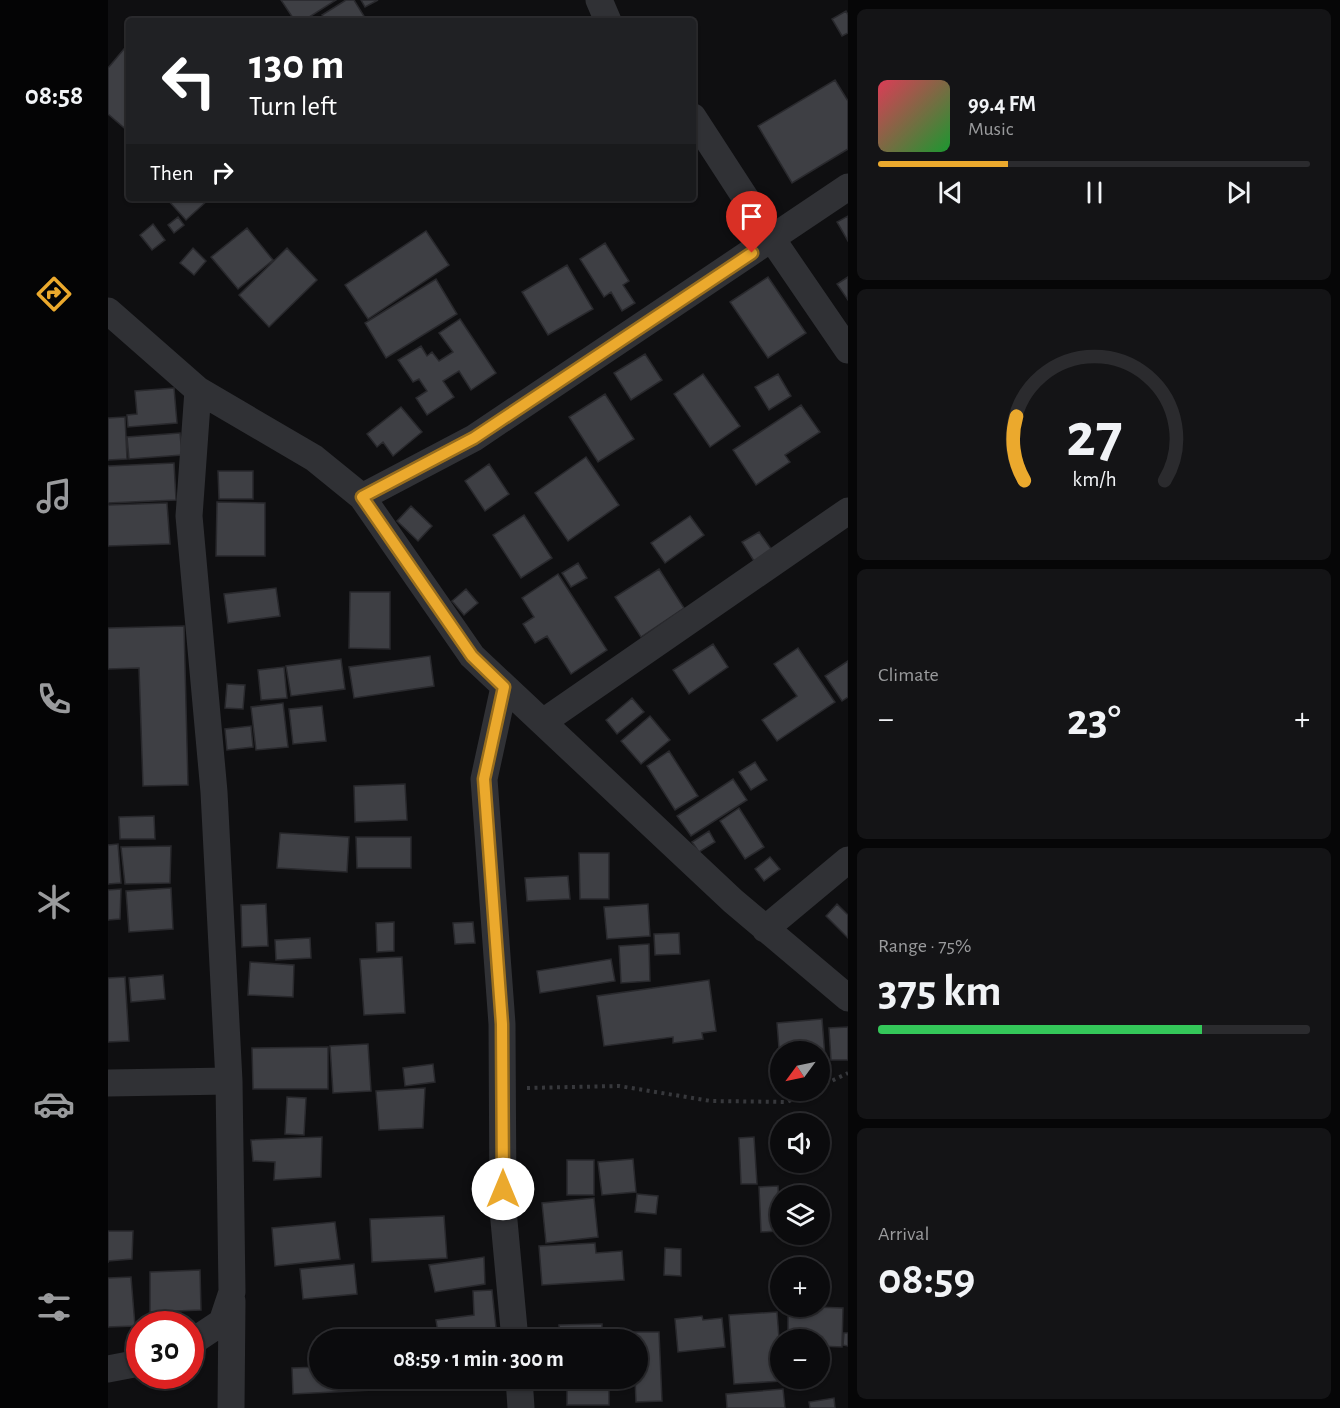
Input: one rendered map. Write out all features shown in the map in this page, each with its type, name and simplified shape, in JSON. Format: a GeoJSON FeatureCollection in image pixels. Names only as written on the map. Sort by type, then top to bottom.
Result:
{"type":"FeatureCollection","features":[{"type":"Feature","properties":{"kind":"street"},"geometry":{"type":"LineString","coordinates":[[599,0],[606,18]]}},
{"type":"Feature","properties":{"kind":"street"},"geometry":{"type":"LineString","coordinates":[[696,122],[848,350]]}},
{"type":"Feature","properties":{"kind":"street"},"geometry":{"type":"LineString","coordinates":[[362,497],[474,438],[848,187]]}},
{"type":"Feature","properties":{"kind":"street"},"geometry":{"type":"LineString","coordinates":[[108,311],[198,390],[314,458],[362,497],[472,656],[733,901],[848,998]]}},
{"type":"Feature","properties":{"kind":"street"},"geometry":{"type":"LineString","coordinates":[[198,390],[189,516],[214,792],[229,1081],[231,1408]]}},
{"type":"Feature","properties":{"kind":"street"},"geometry":{"type":"LineString","coordinates":[[543,722],[848,511]]}},
{"type":"Feature","properties":{"kind":"street"},"geometry":{"type":"LineString","coordinates":[[504,687],[484,779],[502,1024],[503,1210],[514,1329]]}},
{"type":"Feature","properties":{"kind":"street"},"geometry":{"type":"LineString","coordinates":[[765,929],[848,860]]}},
{"type":"Feature","properties":{"kind":"street"},"geometry":{"type":"LineString","coordinates":[[108,1083],[229,1081]]}},
{"type":"Feature","properties":{"kind":"street"},"geometry":{"type":"LineString","coordinates":[[204,1334],[222,1322],[232,1292]]}},
{"type":"Feature","properties":{"kind":"street"},"geometry":{"type":"LineString","coordinates":[[108,1369],[126,1365]]}},
{"type":"Feature","properties":{"kind":"street"},"geometry":{"type":"LineString","coordinates":[[520,1389],[521,1408]]}},
{"type":"Feature","properties":{"kind":"path"},"geometry":{"type":"LineString","coordinates":[[830,1082],[848,1073]]}},
{"type":"Feature","properties":{"kind":"path"},"geometry":{"type":"LineString","coordinates":[[502,1088],[619,1086],[711,1101],[789,1101]]}},
{"type":"Feature","properties":{"kind":"building"},"geometry":{"type":"Polygon","coordinates":[[[281,0],[336,0],[308,18],[293,18],[281,0]]]}},
{"type":"Feature","properties":{"kind":"building"},"geometry":{"type":"Polygon","coordinates":[[[346,0],[354,0],[365,18],[324,18],[322,15],[346,0]]]}},
{"type":"Feature","properties":{"kind":"building"},"geometry":{"type":"Polygon","coordinates":[[[361,0],[378,0],[365,7],[361,0]]]}},
{"type":"Feature","properties":{"kind":"building"},"geometry":{"type":"Polygon","coordinates":[[[846,11],[848,33],[842,36],[832,19],[846,11]]]}},
{"type":"Feature","properties":{"kind":"building"},"geometry":{"type":"Polygon","coordinates":[[[126,47],[126,129],[108,114],[108,68],[126,47]]]}},
{"type":"Feature","properties":{"kind":"building"},"geometry":{"type":"Polygon","coordinates":[[[835,80],[848,101],[848,149],[792,183],[758,126],[835,80]]]}},
{"type":"Feature","properties":{"kind":"building"},"geometry":{"type":"Polygon","coordinates":[[[169,201],[207,201],[186,220],[169,201]]]}},
{"type":"Feature","properties":{"kind":"building"},"geometry":{"type":"Polygon","coordinates":[[[848,216],[848,241],[837,222],[848,216]]]}},
{"type":"Feature","properties":{"kind":"building"},"geometry":{"type":"Polygon","coordinates":[[[178,217],[184,225],[174,233],[168,225],[178,217]]]}},
{"type":"Feature","properties":{"kind":"building"},"geometry":{"type":"Polygon","coordinates":[[[153,224],[165,240],[152,250],[140,235],[153,224]]]}},
{"type":"Feature","properties":{"kind":"building"},"geometry":{"type":"Polygon","coordinates":[[[247,228],[273,260],[238,289],[211,257],[247,228]]]}},
{"type":"Feature","properties":{"kind":"building"},"geometry":{"type":"Polygon","coordinates":[[[426,231],[449,265],[368,319],[345,285],[426,231]]]}},
{"type":"Feature","properties":{"kind":"building"},"geometry":{"type":"Polygon","coordinates":[[[605,243],[629,281],[623,285],[635,303],[622,311],[611,292],[604,297],[580,259],[605,243]]]}},
{"type":"Feature","properties":{"kind":"building"},"geometry":{"type":"Polygon","coordinates":[[[193,248],[206,261],[194,275],[180,263],[193,248]]]}},
{"type":"Feature","properties":{"kind":"building"},"geometry":{"type":"Polygon","coordinates":[[[287,248],[317,280],[269,327],[239,295],[287,248]]]}},
{"type":"Feature","properties":{"kind":"building"},"geometry":{"type":"Polygon","coordinates":[[[567,265],[593,309],[548,335],[522,292],[567,265]]]}},
{"type":"Feature","properties":{"kind":"building"},"geometry":{"type":"Polygon","coordinates":[[[768,277],[806,333],[768,358],[730,302],[768,277]]]}},
{"type":"Feature","properties":{"kind":"building"},"geometry":{"type":"Polygon","coordinates":[[[848,277],[848,300],[837,284],[848,277]]]}},
{"type":"Feature","properties":{"kind":"building"},"geometry":{"type":"Polygon","coordinates":[[[436,279],[457,314],[386,358],[365,323],[436,279]]]}},
{"type":"Feature","properties":{"kind":"building"},"geometry":{"type":"Polygon","coordinates":[[[460,319],[496,373],[471,390],[459,371],[443,381],[454,397],[427,415],[416,398],[427,391],[419,379],[413,382],[398,360],[421,346],[427,356],[432,352],[439,361],[453,352],[439,333],[460,319]]]}},
{"type":"Feature","properties":{"kind":"building"},"geometry":{"type":"Polygon","coordinates":[[[645,354],[662,380],[631,400],[614,373],[645,354]]]}},
{"type":"Feature","properties":{"kind":"building"},"geometry":{"type":"Polygon","coordinates":[[[703,374],[740,426],[710,447],[674,394],[703,374]]]}},
{"type":"Feature","properties":{"kind":"building"},"geometry":{"type":"Polygon","coordinates":[[[778,374],[791,396],[769,410],[755,387],[778,374]]]}},
{"type":"Feature","properties":{"kind":"building"},"geometry":{"type":"Polygon","coordinates":[[[174,388],[177,423],[128,427],[127,415],[137,414],[135,391],[174,388]]]}},
{"type":"Feature","properties":{"kind":"building"},"geometry":{"type":"Polygon","coordinates":[[[605,394],[634,439],[598,462],[569,417],[605,394]]]}},
{"type":"Feature","properties":{"kind":"building"},"geometry":{"type":"Polygon","coordinates":[[[801,405],[820,432],[785,455],[790,462],[756,485],[733,450],[801,405]]]}},
{"type":"Feature","properties":{"kind":"building"},"geometry":{"type":"Polygon","coordinates":[[[401,407],[422,432],[393,456],[383,442],[377,447],[367,434],[401,407]]]}},
{"type":"Feature","properties":{"kind":"building"},"geometry":{"type":"Polygon","coordinates":[[[125,417],[127,459],[108,460],[108,418],[125,417]]]}},
{"type":"Feature","properties":{"kind":"building"},"geometry":{"type":"Polygon","coordinates":[[[180,433],[182,455],[129,459],[127,437],[180,433]]]}},
{"type":"Feature","properties":{"kind":"building"},"geometry":{"type":"Polygon","coordinates":[[[586,457],[619,505],[568,541],[535,493],[586,457]]]}},
{"type":"Feature","properties":{"kind":"building"},"geometry":{"type":"Polygon","coordinates":[[[174,463],[176,500],[108,503],[108,466],[174,463]]]}},
{"type":"Feature","properties":{"kind":"building"},"geometry":{"type":"Polygon","coordinates":[[[489,464],[509,494],[485,511],[465,481],[489,464]]]}},
{"type":"Feature","properties":{"kind":"building"},"geometry":{"type":"Polygon","coordinates":[[[218,471],[253,471],[253,499],[219,499],[218,471]]]}},
{"type":"Feature","properties":{"kind":"building"},"geometry":{"type":"Polygon","coordinates":[[[217,502],[265,503],[265,556],[216,556],[217,502]]]}},
{"type":"Feature","properties":{"kind":"building"},"geometry":{"type":"Polygon","coordinates":[[[167,503],[170,544],[108,546],[108,505],[167,503]]]}},
{"type":"Feature","properties":{"kind":"building"},"geometry":{"type":"Polygon","coordinates":[[[411,506],[432,526],[418,541],[397,521],[411,506]]]}},
{"type":"Feature","properties":{"kind":"building"},"geometry":{"type":"Polygon","coordinates":[[[524,515],[552,558],[521,578],[493,535],[524,515]]]}},
{"type":"Feature","properties":{"kind":"building"},"geometry":{"type":"Polygon","coordinates":[[[690,516],[704,535],[665,563],[651,543],[690,516]]]}},
{"type":"Feature","properties":{"kind":"building"},"geometry":{"type":"Polygon","coordinates":[[[759,532],[772,550],[754,561],[742,542],[759,532]]]}},
{"type":"Feature","properties":{"kind":"building"},"geometry":{"type":"Polygon","coordinates":[[[578,563],[587,578],[571,587],[562,573],[578,563]]]}},
{"type":"Feature","properties":{"kind":"building"},"geometry":{"type":"Polygon","coordinates":[[[659,569],[684,608],[641,637],[615,597],[659,569]]]}},
{"type":"Feature","properties":{"kind":"building"},"geometry":{"type":"Polygon","coordinates":[[[558,574],[607,650],[571,674],[547,636],[535,643],[523,624],[534,617],[522,598],[558,574]]]}},
{"type":"Feature","properties":{"kind":"building"},"geometry":{"type":"Polygon","coordinates":[[[276,588],[280,616],[228,623],[224,594],[276,588]]]}},
{"type":"Feature","properties":{"kind":"building"},"geometry":{"type":"Polygon","coordinates":[[[466,589],[478,603],[464,615],[452,601],[466,589]]]}},
{"type":"Feature","properties":{"kind":"building"},"geometry":{"type":"Polygon","coordinates":[[[350,592],[390,592],[390,649],[349,648],[350,592]]]}},
{"type":"Feature","properties":{"kind":"building"},"geometry":{"type":"Polygon","coordinates":[[[184,626],[188,785],[143,786],[139,668],[108,669],[108,628],[184,626]]]}},
{"type":"Feature","properties":{"kind":"building"},"geometry":{"type":"Polygon","coordinates":[[[713,644],[728,667],[689,694],[673,670],[713,644]]]}},
{"type":"Feature","properties":{"kind":"building"},"geometry":{"type":"Polygon","coordinates":[[[798,648],[835,702],[777,741],[762,720],[797,696],[774,664],[798,648]]]}},
{"type":"Feature","properties":{"kind":"building"},"geometry":{"type":"Polygon","coordinates":[[[430,656],[434,686],[354,698],[349,667],[430,656]]]}},
{"type":"Feature","properties":{"kind":"building"},"geometry":{"type":"Polygon","coordinates":[[[341,659],[345,689],[291,696],[286,666],[341,659]]]}},
{"type":"Feature","properties":{"kind":"building"},"geometry":{"type":"Polygon","coordinates":[[[848,661],[848,697],[842,701],[825,676],[848,661]]]}},
{"type":"Feature","properties":{"kind":"building"},"geometry":{"type":"Polygon","coordinates":[[[284,667],[287,698],[261,700],[258,670],[284,667]]]}},
{"type":"Feature","properties":{"kind":"building"},"geometry":{"type":"Polygon","coordinates":[[[227,684],[245,685],[243,709],[225,708],[227,684]]]}},
{"type":"Feature","properties":{"kind":"building"},"geometry":{"type":"Polygon","coordinates":[[[632,698],[644,712],[617,734],[606,720],[632,698]]]}},
{"type":"Feature","properties":{"kind":"building"},"geometry":{"type":"Polygon","coordinates":[[[283,703],[288,747],[256,750],[251,707],[283,703]]]}},
{"type":"Feature","properties":{"kind":"building"},"geometry":{"type":"Polygon","coordinates":[[[322,706],[326,741],[293,744],[289,709],[322,706]]]}},
{"type":"Feature","properties":{"kind":"building"},"geometry":{"type":"Polygon","coordinates":[[[650,716],[670,740],[641,764],[621,741],[650,716]]]}},
{"type":"Feature","properties":{"kind":"building"},"geometry":{"type":"Polygon","coordinates":[[[251,726],[253,747],[227,750],[225,729],[251,726]]]}},
{"type":"Feature","properties":{"kind":"building"},"geometry":{"type":"Polygon","coordinates":[[[669,751],[698,796],[675,810],[647,766],[669,751]]]}},
{"type":"Feature","properties":{"kind":"building"},"geometry":{"type":"Polygon","coordinates":[[[755,762],[767,780],[751,790],[739,772],[755,762]]]}},
{"type":"Feature","properties":{"kind":"building"},"geometry":{"type":"Polygon","coordinates":[[[733,779],[747,800],[691,836],[677,816],[733,779]]]}},
{"type":"Feature","properties":{"kind":"building"},"geometry":{"type":"Polygon","coordinates":[[[405,784],[407,820],[355,822],[354,786],[405,784]]]}},
{"type":"Feature","properties":{"kind":"building"},"geometry":{"type":"Polygon","coordinates":[[[739,808],[764,847],[745,859],[720,821],[739,808]]]}},
{"type":"Feature","properties":{"kind":"building"},"geometry":{"type":"Polygon","coordinates":[[[154,816],[155,839],[120,839],[119,817],[154,816]]]}},
{"type":"Feature","properties":{"kind":"building"},"geometry":{"type":"Polygon","coordinates":[[[709,831],[715,842],[699,852],[692,842],[709,831]]]}},
{"type":"Feature","properties":{"kind":"building"},"geometry":{"type":"Polygon","coordinates":[[[280,833],[349,837],[347,872],[277,868],[280,833]]]}},
{"type":"Feature","properties":{"kind":"building"},"geometry":{"type":"Polygon","coordinates":[[[356,837],[411,837],[411,868],[357,868],[356,837]]]}},
{"type":"Feature","properties":{"kind":"building"},"geometry":{"type":"Polygon","coordinates":[[[118,844],[121,883],[108,884],[108,845],[118,844]]]}},
{"type":"Feature","properties":{"kind":"building"},"geometry":{"type":"Polygon","coordinates":[[[171,846],[170,883],[125,884],[121,847],[171,846]]]}},
{"type":"Feature","properties":{"kind":"building"},"geometry":{"type":"Polygon","coordinates":[[[579,853],[609,853],[609,899],[580,899],[579,853]]]}},
{"type":"Feature","properties":{"kind":"building"},"geometry":{"type":"Polygon","coordinates":[[[770,857],[780,869],[764,881],[755,869],[770,857]]]}},
{"type":"Feature","properties":{"kind":"building"},"geometry":{"type":"Polygon","coordinates":[[[568,876],[570,899],[527,901],[525,878],[568,876]]]}},
{"type":"Feature","properties":{"kind":"building"},"geometry":{"type":"Polygon","coordinates":[[[171,888],[173,929],[129,932],[126,891],[171,888]]]}},
{"type":"Feature","properties":{"kind":"building"},"geometry":{"type":"Polygon","coordinates":[[[121,889],[120,919],[108,920],[108,890],[121,889]]]}},
{"type":"Feature","properties":{"kind":"building"},"geometry":{"type":"Polygon","coordinates":[[[266,904],[268,946],[242,947],[241,905],[266,904]]]}},
{"type":"Feature","properties":{"kind":"building"},"geometry":{"type":"Polygon","coordinates":[[[648,904],[650,936],[607,939],[604,907],[648,904]]]}},
{"type":"Feature","properties":{"kind":"building"},"geometry":{"type":"Polygon","coordinates":[[[837,904],[848,915],[848,938],[826,916],[837,904]]]}},
{"type":"Feature","properties":{"kind":"building"},"geometry":{"type":"Polygon","coordinates":[[[394,922],[394,951],[377,952],[376,923],[394,922]]]}},
{"type":"Feature","properties":{"kind":"building"},"geometry":{"type":"Polygon","coordinates":[[[473,922],[475,943],[455,944],[453,923],[473,922]]]}},
{"type":"Feature","properties":{"kind":"building"},"geometry":{"type":"Polygon","coordinates":[[[679,933],[680,954],[655,955],[654,934],[679,933]]]}},
{"type":"Feature","properties":{"kind":"building"},"geometry":{"type":"Polygon","coordinates":[[[310,938],[311,958],[276,960],[275,940],[310,938]]]}},
{"type":"Feature","properties":{"kind":"building"},"geometry":{"type":"Polygon","coordinates":[[[649,944],[650,981],[621,983],[619,946],[649,944]]]}},
{"type":"Feature","properties":{"kind":"building"},"geometry":{"type":"Polygon","coordinates":[[[402,957],[405,1013],[364,1015],[360,959],[402,957]]]}},
{"type":"Feature","properties":{"kind":"building"},"geometry":{"type":"Polygon","coordinates":[[[611,959],[615,981],[540,993],[537,971],[611,959]]]}},
{"type":"Feature","properties":{"kind":"building"},"geometry":{"type":"Polygon","coordinates":[[[250,962],[294,965],[293,997],[248,995],[250,962]]]}},
{"type":"Feature","properties":{"kind":"building"},"geometry":{"type":"Polygon","coordinates":[[[163,975],[165,999],[131,1002],[129,978],[163,975]]]}},
{"type":"Feature","properties":{"kind":"building"},"geometry":{"type":"Polygon","coordinates":[[[125,977],[129,1041],[108,1042],[108,978],[125,977]]]}},
{"type":"Feature","properties":{"kind":"building"},"geometry":{"type":"Polygon","coordinates":[[[709,980],[716,1031],[702,1033],[703,1039],[673,1043],[673,1037],[604,1046],[597,996],[709,980]]]}},
{"type":"Feature","properties":{"kind":"building"},"geometry":{"type":"Polygon","coordinates":[[[822,1019],[824,1041],[778,1041],[777,1023],[822,1019]]]}},
{"type":"Feature","properties":{"kind":"building"},"geometry":{"type":"Polygon","coordinates":[[[848,1027],[848,1060],[831,1060],[829,1028],[848,1027]]]}},
{"type":"Feature","properties":{"kind":"building"},"geometry":{"type":"Polygon","coordinates":[[[368,1044],[371,1091],[333,1093],[330,1046],[368,1044]]]}},
{"type":"Feature","properties":{"kind":"building"},"geometry":{"type":"Polygon","coordinates":[[[328,1047],[328,1089],[253,1089],[252,1048],[328,1047]]]}},
{"type":"Feature","properties":{"kind":"building"},"geometry":{"type":"Polygon","coordinates":[[[433,1064],[435,1082],[405,1086],[403,1068],[433,1064]]]}},
{"type":"Feature","properties":{"kind":"building"},"geometry":{"type":"Polygon","coordinates":[[[425,1088],[423,1128],[379,1130],[376,1091],[425,1088]]]}},
{"type":"Feature","properties":{"kind":"building"},"geometry":{"type":"Polygon","coordinates":[[[287,1097],[306,1098],[304,1135],[285,1134],[287,1097]]]}},
{"type":"Feature","properties":{"kind":"building"},"geometry":{"type":"Polygon","coordinates":[[[322,1137],[321,1177],[274,1180],[275,1162],[253,1161],[251,1140],[322,1137]]]}},
{"type":"Feature","properties":{"kind":"building"},"geometry":{"type":"Polygon","coordinates":[[[754,1137],[757,1184],[741,1184],[739,1138],[754,1137]]]}},
{"type":"Feature","properties":{"kind":"building"},"geometry":{"type":"Polygon","coordinates":[[[633,1159],[636,1192],[602,1195],[598,1162],[633,1159]]]}},
{"type":"Feature","properties":{"kind":"building"},"geometry":{"type":"Polygon","coordinates":[[[567,1160],[594,1160],[594,1195],[567,1195],[567,1160]]]}},
{"type":"Feature","properties":{"kind":"building"},"geometry":{"type":"Polygon","coordinates":[[[770,1186],[770,1232],[761,1232],[759,1187],[770,1186]]]}},
{"type":"Feature","properties":{"kind":"building"},"geometry":{"type":"Polygon","coordinates":[[[637,1194],[658,1196],[656,1214],[635,1212],[637,1194]]]}},
{"type":"Feature","properties":{"kind":"building"},"geometry":{"type":"Polygon","coordinates":[[[594,1198],[598,1237],[546,1243],[542,1203],[594,1198]]]}},
{"type":"Feature","properties":{"kind":"building"},"geometry":{"type":"Polygon","coordinates":[[[444,1216],[447,1258],[372,1262],[370,1219],[444,1216]]]}},
{"type":"Feature","properties":{"kind":"building"},"geometry":{"type":"Polygon","coordinates":[[[335,1222],[340,1259],[275,1266],[272,1228],[335,1222]]]}},
{"type":"Feature","properties":{"kind":"building"},"geometry":{"type":"Polygon","coordinates":[[[108,1231],[133,1231],[132,1259],[108,1261],[108,1231]]]}},
{"type":"Feature","properties":{"kind":"building"},"geometry":{"type":"Polygon","coordinates":[[[595,1243],[596,1253],[622,1251],[624,1280],[542,1285],[539,1246],[595,1243]]]}},
{"type":"Feature","properties":{"kind":"building"},"geometry":{"type":"Polygon","coordinates":[[[665,1248],[681,1249],[681,1276],[664,1275],[665,1248]]]}},
{"type":"Feature","properties":{"kind":"building"},"geometry":{"type":"Polygon","coordinates":[[[484,1257],[485,1284],[435,1292],[429,1265],[484,1257]]]}},
{"type":"Feature","properties":{"kind":"building"},"geometry":{"type":"Polygon","coordinates":[[[354,1264],[357,1294],[303,1299],[300,1269],[354,1264]]]}},
{"type":"Feature","properties":{"kind":"building"},"geometry":{"type":"Polygon","coordinates":[[[200,1270],[201,1310],[150,1311],[150,1272],[200,1270]]]}},
{"type":"Feature","properties":{"kind":"building"},"geometry":{"type":"Polygon","coordinates":[[[131,1277],[134,1311],[126,1311],[126,1326],[108,1327],[108,1278],[131,1277]]]}},
{"type":"Feature","properties":{"kind":"building"},"geometry":{"type":"Polygon","coordinates":[[[492,1290],[496,1329],[437,1329],[436,1320],[474,1315],[473,1291],[492,1290]]]}},
{"type":"Feature","properties":{"kind":"building"},"geometry":{"type":"Polygon","coordinates":[[[830,1308],[843,1308],[842,1347],[830,1346],[830,1329],[788,1329],[788,1317],[830,1317],[830,1308]]]}},
{"type":"Feature","properties":{"kind":"building"},"geometry":{"type":"Polygon","coordinates":[[[770,1312],[770,1317],[777,1317],[778,1329],[770,1329],[770,1382],[734,1384],[729,1315],[770,1312]]]}},
{"type":"Feature","properties":{"kind":"building"},"geometry":{"type":"Polygon","coordinates":[[[702,1316],[703,1320],[722,1318],[725,1347],[678,1352],[675,1319],[702,1316]]]}},
{"type":"Feature","properties":{"kind":"building"},"geometry":{"type":"Polygon","coordinates":[[[602,1324],[602,1329],[559,1329],[559,1325],[602,1324]]]}},
{"type":"Feature","properties":{"kind":"building"},"geometry":{"type":"Polygon","coordinates":[[[648,1332],[659,1332],[662,1401],[636,1402],[635,1389],[648,1389],[648,1332]]]}},
{"type":"Feature","properties":{"kind":"building"},"geometry":{"type":"Polygon","coordinates":[[[844,1333],[848,1333],[848,1346],[843,1345],[844,1333]]]}},
{"type":"Feature","properties":{"kind":"building"},"geometry":{"type":"Polygon","coordinates":[[[309,1367],[309,1389],[373,1390],[293,1394],[292,1368],[309,1367]]]}},
{"type":"Feature","properties":{"kind":"building"},"geometry":{"type":"Polygon","coordinates":[[[567,1389],[609,1389],[609,1405],[567,1405],[567,1389]]]}},
{"type":"Feature","properties":{"kind":"building"},"geometry":{"type":"Polygon","coordinates":[[[783,1389],[785,1408],[727,1408],[726,1394],[783,1389]]]}},
{"type":"Feature","properties":{"kind":"building"},"geometry":{"type":"Polygon","coordinates":[[[834,1398],[835,1408],[810,1408],[809,1402],[834,1398]]]}},
{"type":"Feature","properties":{"kind":"route"},"geometry":{"type":"LineString","coordinates":[[503,1189],[502,1024],[484,779],[504,687],[472,656],[362,497],[474,438],[752,253]]}}]}
